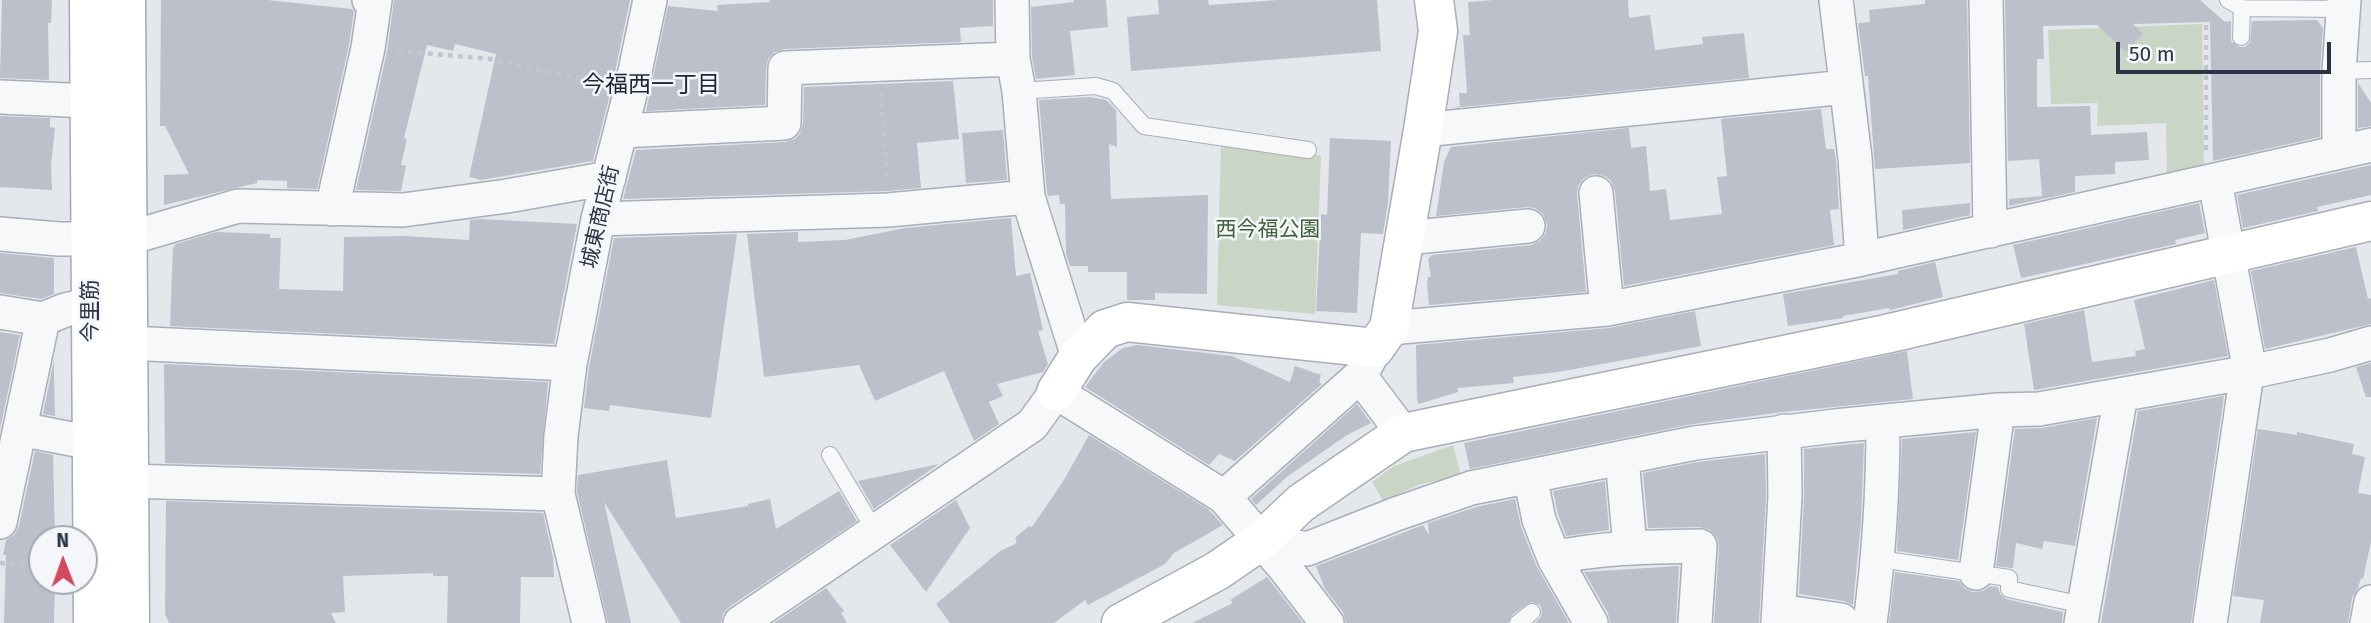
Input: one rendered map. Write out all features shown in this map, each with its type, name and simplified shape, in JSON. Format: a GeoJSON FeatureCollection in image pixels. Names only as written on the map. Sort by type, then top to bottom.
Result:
{"type":"FeatureCollection","features":[{"type":"Feature","properties":{"kind":"street","name":"今里筋"},"geometry":{"type":"LineString","coordinates":[[89,0],[93,623]]}},
{"type":"Feature","properties":{"kind":"street","name":"今里筋"},"geometry":{"type":"LineString","coordinates":[[126,0],[130,623]]}},
{"type":"Feature","properties":{"kind":"street"},"geometry":{"type":"LineString","coordinates":[[332,209],[368,48],[375,0],[369,0]]}},
{"type":"Feature","properties":{"kind":"street","name":"城東商店街"},"geometry":{"type":"LineString","coordinates":[[589,623],[558,494],[561,436],[570,364],[598,219],[631,90],[650,0]]}},
{"type":"Feature","properties":{"kind":"street"},"geometry":{"type":"LineString","coordinates":[[1012,0],[1028,197],[1078,357]]}},
{"type":"Feature","properties":{"kind":"street"},"geometry":{"type":"LineString","coordinates":[[1224,498],[1375,351],[1405,238],[1423,131],[1438,32],[1434,0]]}},
{"type":"Feature","properties":{"kind":"street"},"geometry":{"type":"LineString","coordinates":[[1836,0],[1855,158],[1862,259]]}},
{"type":"Feature","properties":{"kind":"street"},"geometry":{"type":"LineString","coordinates":[[1986,0],[1990,231]]}},
{"type":"Feature","properties":{"kind":"street"},"geometry":{"type":"LineString","coordinates":[[2339,152],[2355,70],[2344,4]]}},
{"type":"Feature","properties":{"kind":"street"},"geometry":{"type":"LineString","coordinates":[[621,131],[783,123],[785,68],[879,63],[1016,75]]}},
{"type":"Feature","properties":{"kind":"street"},"geometry":{"type":"LineString","coordinates":[[1423,131],[1846,87]]}},
{"type":"Feature","properties":{"kind":"street"},"geometry":{"type":"LineString","coordinates":[[0,97],[90,101]]}},
{"type":"Feature","properties":{"kind":"street"},"geometry":{"type":"LineString","coordinates":[[740,623],[1032,425],[1078,357],[1105,329],[1127,322],[1375,351],[1862,259],[2371,145]]}},
{"type":"Feature","properties":{"kind":"street"},"geometry":{"type":"LineString","coordinates":[[0,234],[89,240],[127,239],[238,206],[403,210],[507,196],[609,178]]}},
{"type":"Feature","properties":{"kind":"street"},"geometry":{"type":"LineString","coordinates":[[2210,623],[2249,372],[2228,254],[2211,181]]}},
{"type":"Feature","properties":{"kind":"street"},"geometry":{"type":"LineString","coordinates":[[1596,193],[1607,309]]}},
{"type":"Feature","properties":{"kind":"street"},"geometry":{"type":"LineString","coordinates":[[598,219],[888,210],[1028,197]]}},
{"type":"Feature","properties":{"kind":"street"},"geometry":{"type":"LineString","coordinates":[[1121,623],[1217,570],[1262,540],[1301,503],[1403,433],[1886,334],[2371,221]]}},
{"type":"Feature","properties":{"kind":"street"},"geometry":{"type":"LineString","coordinates":[[1405,238],[1528,226]]}},
{"type":"Feature","properties":{"kind":"street"},"geometry":{"type":"LineString","coordinates":[[0,312],[43,319],[91,304]]}},
{"type":"Feature","properties":{"kind":"street"},"geometry":{"type":"LineString","coordinates":[[0,522],[12,436],[43,319]]}},
{"type":"Feature","properties":{"kind":"street"},"geometry":{"type":"LineString","coordinates":[[128,343],[570,364]]}},
{"type":"Feature","properties":{"kind":"street"},"geometry":{"type":"LineString","coordinates":[[1262,540],[1307,549],[1396,513],[1471,488],[1695,443],[1784,431],[1998,410],[2039,409],[2249,372],[2330,355],[2371,343]]}},
{"type":"Feature","properties":{"kind":"street"},"geometry":{"type":"LineString","coordinates":[[1375,351],[1403,433]]}},
{"type":"Feature","properties":{"kind":"street"},"geometry":{"type":"LineString","coordinates":[[1056,392],[1224,498],[1262,540],[1327,623]]}},
{"type":"Feature","properties":{"kind":"street"},"geometry":{"type":"LineString","coordinates":[[2082,614],[2121,395]]}},
{"type":"Feature","properties":{"kind":"street"},"geometry":{"type":"LineString","coordinates":[[1976,573],[1998,410]]}},
{"type":"Feature","properties":{"kind":"street"},"geometry":{"type":"LineString","coordinates":[[1784,431],[1785,496],[1778,617],[1854,622],[1879,559],[1883,422]]}},
{"type":"Feature","properties":{"kind":"street"},"geometry":{"type":"LineString","coordinates":[[12,436],[92,443]]}},
{"type":"Feature","properties":{"kind":"street"},"geometry":{"type":"LineString","coordinates":[[1622,458],[1630,547]]}},
{"type":"Feature","properties":{"kind":"street"},"geometry":{"type":"LineString","coordinates":[[1530,476],[1539,520],[1554,558],[1591,623]]}},
{"type":"Feature","properties":{"kind":"street"},"geometry":{"type":"LineString","coordinates":[[129,481],[558,494]]}},
{"type":"Feature","properties":{"kind":"street"},"geometry":{"type":"LineString","coordinates":[[1554,558],[1630,547],[1700,546],[1705,608]]}},
{"type":"Feature","properties":{"kind":"street"},"geometry":{"type":"LineString","coordinates":[[2367,623],[2371,602]]}},
{"type":"Feature","properties":{"kind":"lane"},"geometry":{"type":"LineString","coordinates":[[2241,37],[2235,4],[2344,4]]}},
{"type":"Feature","properties":{"kind":"lane"},"geometry":{"type":"LineString","coordinates":[[1016,75],[1096,86],[1113,91],[1144,126],[1308,150]]}},
{"type":"Feature","properties":{"kind":"lane"},"geometry":{"type":"LineString","coordinates":[[830,455],[875,531]]}},
{"type":"Feature","properties":{"kind":"lane"},"geometry":{"type":"LineString","coordinates":[[1879,559],[2009,578],[2009,589],[2082,614]]}},
{"type":"Feature","properties":{"kind":"lane"},"geometry":{"type":"LineString","coordinates":[[1518,623],[1532,612]]}},
{"type":"Feature","properties":{"kind":"path"},"geometry":{"type":"LineString","coordinates":[[2206,25],[2211,181]]}},
{"type":"Feature","properties":{"kind":"path"},"geometry":{"type":"LineString","coordinates":[[368,48],[491,59],[631,90]]}},
{"type":"Feature","properties":{"kind":"path"},"geometry":{"type":"LineString","coordinates":[[879,63],[888,210]]}},
{"type":"Feature","properties":{"kind":"path"},"geometry":{"type":"LineString","coordinates":[[0,563],[28,564]]}},
{"type":"Feature","properties":{"kind":"green space"},"geometry":{"type":"Polygon","coordinates":[[[2202,24],[2204,176],[2167,181],[2166,123],[2097,126],[2098,103],[2051,104],[2048,30],[2202,24]]]}},
{"type":"Feature","properties":{"kind":"green space","name":"西今福公園"},"geometry":{"type":"Polygon","coordinates":[[[1221,141],[1321,156],[1315,314],[1217,305],[1221,141]]]}},
{"type":"Feature","properties":{"kind":"green space"},"geometry":{"type":"Polygon","coordinates":[[[1453,445],[1461,475],[1418,485],[1383,501],[1372,482],[1394,466],[1453,445]]]}},
{"type":"Feature","properties":{"kind":"building"},"geometry":{"type":"Polygon","coordinates":[[[2,0],[52,0],[51,23],[48,23],[49,80],[0,78],[2,0]]]}},
{"type":"Feature","properties":{"kind":"building"},"geometry":{"type":"Polygon","coordinates":[[[161,0],[267,0],[354,11],[317,189],[287,188],[287,181],[257,180],[257,183],[164,205],[164,175],[189,174],[165,126],[160,126],[161,0]]]}},
{"type":"Feature","properties":{"kind":"building"},"geometry":{"type":"Polygon","coordinates":[[[394,0],[630,0],[593,161],[481,180],[469,177],[496,54],[455,44],[453,51],[427,45],[404,138],[407,139],[401,165],[406,166],[401,191],[356,190],[387,52],[394,0]]]}},
{"type":"Feature","properties":{"kind":"building"},"geometry":{"type":"Polygon","coordinates":[[[769,0],[993,0],[993,26],[960,28],[961,42],[784,49],[775,52],[768,59],[765,105],[646,111],[668,6],[718,11],[717,5],[770,2],[769,0]]]}},
{"type":"Feature","properties":{"kind":"building"},"geometry":{"type":"Polygon","coordinates":[[[1073,0],[1106,0],[1108,27],[1070,31],[1075,75],[1036,79],[1032,57],[1031,7],[1074,2],[1073,0]]]}},
{"type":"Feature","properties":{"kind":"building"},"geometry":{"type":"Polygon","coordinates":[[[1158,0],[1208,0],[1209,5],[1279,0],[1377,0],[1381,51],[1131,71],[1127,17],[1159,14],[1158,0]]]}},
{"type":"Feature","properties":{"kind":"building"},"geometry":{"type":"Polygon","coordinates":[[[1628,0],[1629,18],[1650,15],[1655,50],[1703,44],[1702,37],[1744,33],[1749,78],[1452,108],[1460,106],[1459,93],[1467,93],[1463,35],[1470,35],[1468,2],[1628,0]]]}},
{"type":"Feature","properties":{"kind":"building"},"geometry":{"type":"Polygon","coordinates":[[[1925,0],[1967,0],[1970,163],[1875,169],[1868,76],[1865,76],[1858,23],[1870,22],[1869,10],[1925,4],[1925,0]]]}},
{"type":"Feature","properties":{"kind":"building"},"geometry":{"type":"Polygon","coordinates":[[[2005,0],[2200,0],[2225,22],[2231,21],[2231,41],[2240,47],[2245,47],[2250,42],[2252,21],[2317,20],[2323,28],[2320,137],[2213,161],[2210,22],[2133,24],[2143,34],[2126,52],[2097,25],[2043,26],[2044,59],[2037,59],[2037,107],[2090,106],[2091,135],[2147,132],[2149,160],[2115,162],[2115,174],[2075,176],[2075,192],[2009,206],[2009,199],[2042,196],[2039,159],[2008,161],[2005,0]]]}},
{"type":"Feature","properties":{"kind":"building"},"geometry":{"type":"Polygon","coordinates":[[[953,81],[959,139],[917,143],[921,188],[623,199],[636,150],[785,142],[795,139],[803,124],[804,87],[953,81]]]}},
{"type":"Feature","properties":{"kind":"building"},"geometry":{"type":"Polygon","coordinates":[[[2358,83],[2371,103],[2371,126],[2358,128],[2358,83]]]}},
{"type":"Feature","properties":{"kind":"building"},"geometry":{"type":"Polygon","coordinates":[[[1089,97],[1106,100],[1116,110],[1117,147],[1109,144],[1111,199],[1208,195],[1207,294],[1155,293],[1155,300],[1127,300],[1127,272],[1088,272],[1088,266],[1070,266],[1066,254],[1065,204],[1060,204],[1059,195],[1048,196],[1047,193],[1039,100],[1089,97]]]}},
{"type":"Feature","properties":{"kind":"building"},"geometry":{"type":"Polygon","coordinates":[[[1821,109],[1826,149],[1834,149],[1836,160],[1839,209],[1830,210],[1834,245],[1624,286],[1615,191],[1611,181],[1605,176],[1594,174],[1584,178],[1578,186],[1577,194],[1586,292],[1429,305],[1427,284],[1428,277],[1431,277],[1428,259],[1432,255],[1531,245],[1540,241],[1546,233],[1547,225],[1543,214],[1535,208],[1436,216],[1444,162],[1451,147],[1629,128],[1631,148],[1646,146],[1650,191],[1666,189],[1670,220],[1722,214],[1717,177],[1727,176],[1721,119],[1821,109]]]}},
{"type":"Feature","properties":{"kind":"building"},"geometry":{"type":"Polygon","coordinates":[[[0,116],[50,118],[50,127],[55,128],[51,165],[52,190],[0,187],[0,116]]]}},
{"type":"Feature","properties":{"kind":"building"},"geometry":{"type":"Polygon","coordinates":[[[1003,130],[1007,180],[966,183],[962,133],[1003,130]]]}},
{"type":"Feature","properties":{"kind":"building"},"geometry":{"type":"Polygon","coordinates":[[[1330,138],[1391,141],[1388,202],[1383,234],[1361,233],[1357,313],[1316,311],[1321,214],[1327,215],[1330,138]]]}},
{"type":"Feature","properties":{"kind":"building"},"geometry":{"type":"Polygon","coordinates":[[[2371,165],[2371,195],[2317,207],[2318,211],[2243,228],[2237,195],[2371,165]]]}},
{"type":"Feature","properties":{"kind":"building"},"geometry":{"type":"Polygon","coordinates":[[[1970,203],[1970,215],[1903,230],[1902,210],[1970,203]]]}},
{"type":"Feature","properties":{"kind":"building"},"geometry":{"type":"Polygon","coordinates":[[[2199,203],[2205,233],[2175,240],[2176,244],[2021,278],[2013,245],[2199,203]]]}},
{"type":"Feature","properties":{"kind":"building"},"geometry":{"type":"Polygon","coordinates":[[[1011,218],[1016,276],[1030,273],[1043,330],[1038,331],[1048,364],[1043,372],[997,384],[1003,396],[989,402],[999,424],[974,441],[944,371],[875,401],[859,365],[764,377],[747,234],[798,232],[798,242],[845,240],[905,228],[1011,218]]]}},
{"type":"Feature","properties":{"kind":"building"},"geometry":{"type":"Polygon","coordinates":[[[470,220],[577,224],[554,344],[170,326],[173,248],[176,244],[216,232],[270,234],[270,238],[281,238],[279,289],[343,291],[344,237],[404,236],[469,240],[470,220]]]}},
{"type":"Feature","properties":{"kind":"building"},"geometry":{"type":"Polygon","coordinates":[[[737,234],[711,418],[610,405],[609,411],[584,408],[589,367],[614,238],[737,234]]]}},
{"type":"Feature","properties":{"kind":"building"},"geometry":{"type":"Polygon","coordinates":[[[2356,247],[2368,299],[2371,298],[2371,324],[2265,349],[2251,271],[2356,247]]]}},
{"type":"Feature","properties":{"kind":"building"},"geometry":{"type":"Polygon","coordinates":[[[0,253],[54,258],[54,294],[41,299],[0,293],[0,253]]]}},
{"type":"Feature","properties":{"kind":"building"},"geometry":{"type":"Polygon","coordinates":[[[1935,262],[1943,297],[1890,310],[1889,308],[1788,326],[1783,294],[1898,274],[1898,271],[1935,262]]]}},
{"type":"Feature","properties":{"kind":"building"},"geometry":{"type":"Polygon","coordinates":[[[2214,280],[2228,356],[2034,390],[2024,324],[2084,310],[2092,362],[2136,356],[2135,351],[2145,349],[2134,300],[2214,280]]]}},
{"type":"Feature","properties":{"kind":"building"},"geometry":{"type":"Polygon","coordinates":[[[1695,311],[1701,346],[1558,372],[1513,377],[1514,383],[1458,388],[1458,392],[1419,404],[1417,400],[1416,345],[1609,328],[1695,311]]]}},
{"type":"Feature","properties":{"kind":"building"},"geometry":{"type":"Polygon","coordinates":[[[0,332],[20,335],[0,429],[0,332]]]}},
{"type":"Feature","properties":{"kind":"building"},"geometry":{"type":"Polygon","coordinates":[[[1137,345],[1232,356],[1290,382],[1295,366],[1321,375],[1319,382],[1322,384],[1235,461],[1219,454],[1209,465],[1085,387],[1104,362],[1123,348],[1137,345]]]}},
{"type":"Feature","properties":{"kind":"building"},"geometry":{"type":"Polygon","coordinates":[[[1907,351],[1913,399],[1693,424],[1470,469],[1464,443],[1907,351]]]}},
{"type":"Feature","properties":{"kind":"building"},"geometry":{"type":"Polygon","coordinates":[[[54,359],[54,374],[55,416],[43,414],[54,359]]]}},
{"type":"Feature","properties":{"kind":"building"},"geometry":{"type":"Polygon","coordinates":[[[2371,363],[2371,397],[2366,397],[2356,367],[2371,363]]]}},
{"type":"Feature","properties":{"kind":"building"},"geometry":{"type":"Polygon","coordinates":[[[164,364],[548,382],[540,474],[165,463],[164,364]]]}},
{"type":"Feature","properties":{"kind":"building"},"geometry":{"type":"Polygon","coordinates":[[[2224,396],[2191,623],[2101,623],[2138,411],[2224,396]]]}},
{"type":"Feature","properties":{"kind":"building"},"geometry":{"type":"Polygon","coordinates":[[[1357,404],[1371,423],[1347,435],[1288,476],[1256,505],[1251,499],[1357,404]]]}},
{"type":"Feature","properties":{"kind":"building"},"geometry":{"type":"Polygon","coordinates":[[[2097,418],[2075,546],[2044,541],[2042,549],[2016,543],[2013,568],[1996,566],[2015,429],[2042,428],[2097,418]]]}},
{"type":"Feature","properties":{"kind":"building"},"geometry":{"type":"Polygon","coordinates":[[[2258,429],[2297,435],[2297,432],[2354,444],[2352,454],[2365,457],[2358,493],[2371,495],[2371,542],[2363,579],[2361,578],[2352,598],[2348,623],[2260,623],[2264,600],[2233,596],[2258,429]]]}},
{"type":"Feature","properties":{"kind":"building"},"geometry":{"type":"Polygon","coordinates":[[[1976,432],[1958,560],[1897,551],[1902,439],[1976,432]]]}},
{"type":"Feature","properties":{"kind":"building"},"geometry":{"type":"Polygon","coordinates":[[[1089,435],[1208,509],[1223,525],[1174,553],[1165,564],[1088,605],[1085,600],[1054,623],[950,623],[936,604],[1000,551],[1017,543],[1015,538],[1029,526],[1032,527],[1064,480],[1089,435]]]}},
{"type":"Feature","properties":{"kind":"building"},"geometry":{"type":"Polygon","coordinates":[[[1864,443],[1861,522],[1853,605],[1844,601],[1799,594],[1804,449],[1864,443]]]}},
{"type":"Feature","properties":{"kind":"building"},"geometry":{"type":"Polygon","coordinates":[[[35,451],[53,455],[55,525],[28,525],[28,595],[55,595],[54,623],[4,623],[6,555],[3,555],[6,540],[14,535],[19,526],[35,451]]]}},
{"type":"Feature","properties":{"kind":"building"},"geometry":{"type":"Polygon","coordinates":[[[1765,454],[1766,496],[1759,623],[1714,623],[1719,547],[1717,538],[1710,530],[1700,527],[1648,528],[1643,473],[1698,462],[1765,454]]]}},
{"type":"Feature","properties":{"kind":"building"},"geometry":{"type":"Polygon","coordinates":[[[667,460],[676,518],[748,506],[770,499],[776,529],[839,491],[857,521],[729,607],[723,614],[721,623],[681,623],[604,502],[631,623],[608,623],[577,492],[578,475],[667,460]]]}},
{"type":"Feature","properties":{"kind":"building"},"geometry":{"type":"Polygon","coordinates":[[[939,464],[874,509],[858,481],[939,464]]]}},
{"type":"Feature","properties":{"kind":"building"},"geometry":{"type":"Polygon","coordinates":[[[1605,481],[1609,530],[1566,536],[1553,491],[1605,481]]]}},
{"type":"Feature","properties":{"kind":"building"},"geometry":{"type":"Polygon","coordinates":[[[1515,499],[1521,527],[1536,565],[1569,623],[1535,623],[1541,617],[1542,610],[1540,605],[1531,602],[1512,615],[1508,623],[1346,623],[1343,612],[1325,589],[1316,566],[1423,525],[1429,535],[1428,523],[1476,507],[1515,499]]]}},
{"type":"Feature","properties":{"kind":"building"},"geometry":{"type":"Polygon","coordinates":[[[956,500],[970,528],[926,592],[890,545],[956,500]]]}},
{"type":"Feature","properties":{"kind":"building"},"geometry":{"type":"Polygon","coordinates":[[[166,501],[543,513],[553,557],[554,577],[521,577],[520,623],[447,623],[448,576],[433,576],[433,573],[343,576],[345,612],[331,613],[336,623],[169,623],[165,614],[166,501]]]}},
{"type":"Feature","properties":{"kind":"building"},"geometry":{"type":"Polygon","coordinates":[[[1679,566],[1676,623],[1610,623],[1608,613],[1584,572],[1679,566]]]}},
{"type":"Feature","properties":{"kind":"building"},"geometry":{"type":"Polygon","coordinates":[[[1895,572],[1959,581],[1964,588],[1973,592],[1983,591],[1990,586],[1998,587],[2000,594],[2006,599],[2063,612],[2062,623],[1889,623],[1895,572]]]}},
{"type":"Feature","properties":{"kind":"building"},"geometry":{"type":"Polygon","coordinates":[[[1267,577],[1303,623],[1192,623],[1233,603],[1230,600],[1267,577]]]}},
{"type":"Feature","properties":{"kind":"building"},"geometry":{"type":"Polygon","coordinates":[[[826,588],[844,611],[841,613],[847,623],[774,623],[826,588]]]}},
{"type":"Feature","properties":{"kind":"district","name":"今福西一丁目"},"geometry":{"type":"Point","coordinates":[651,86]}}]}
